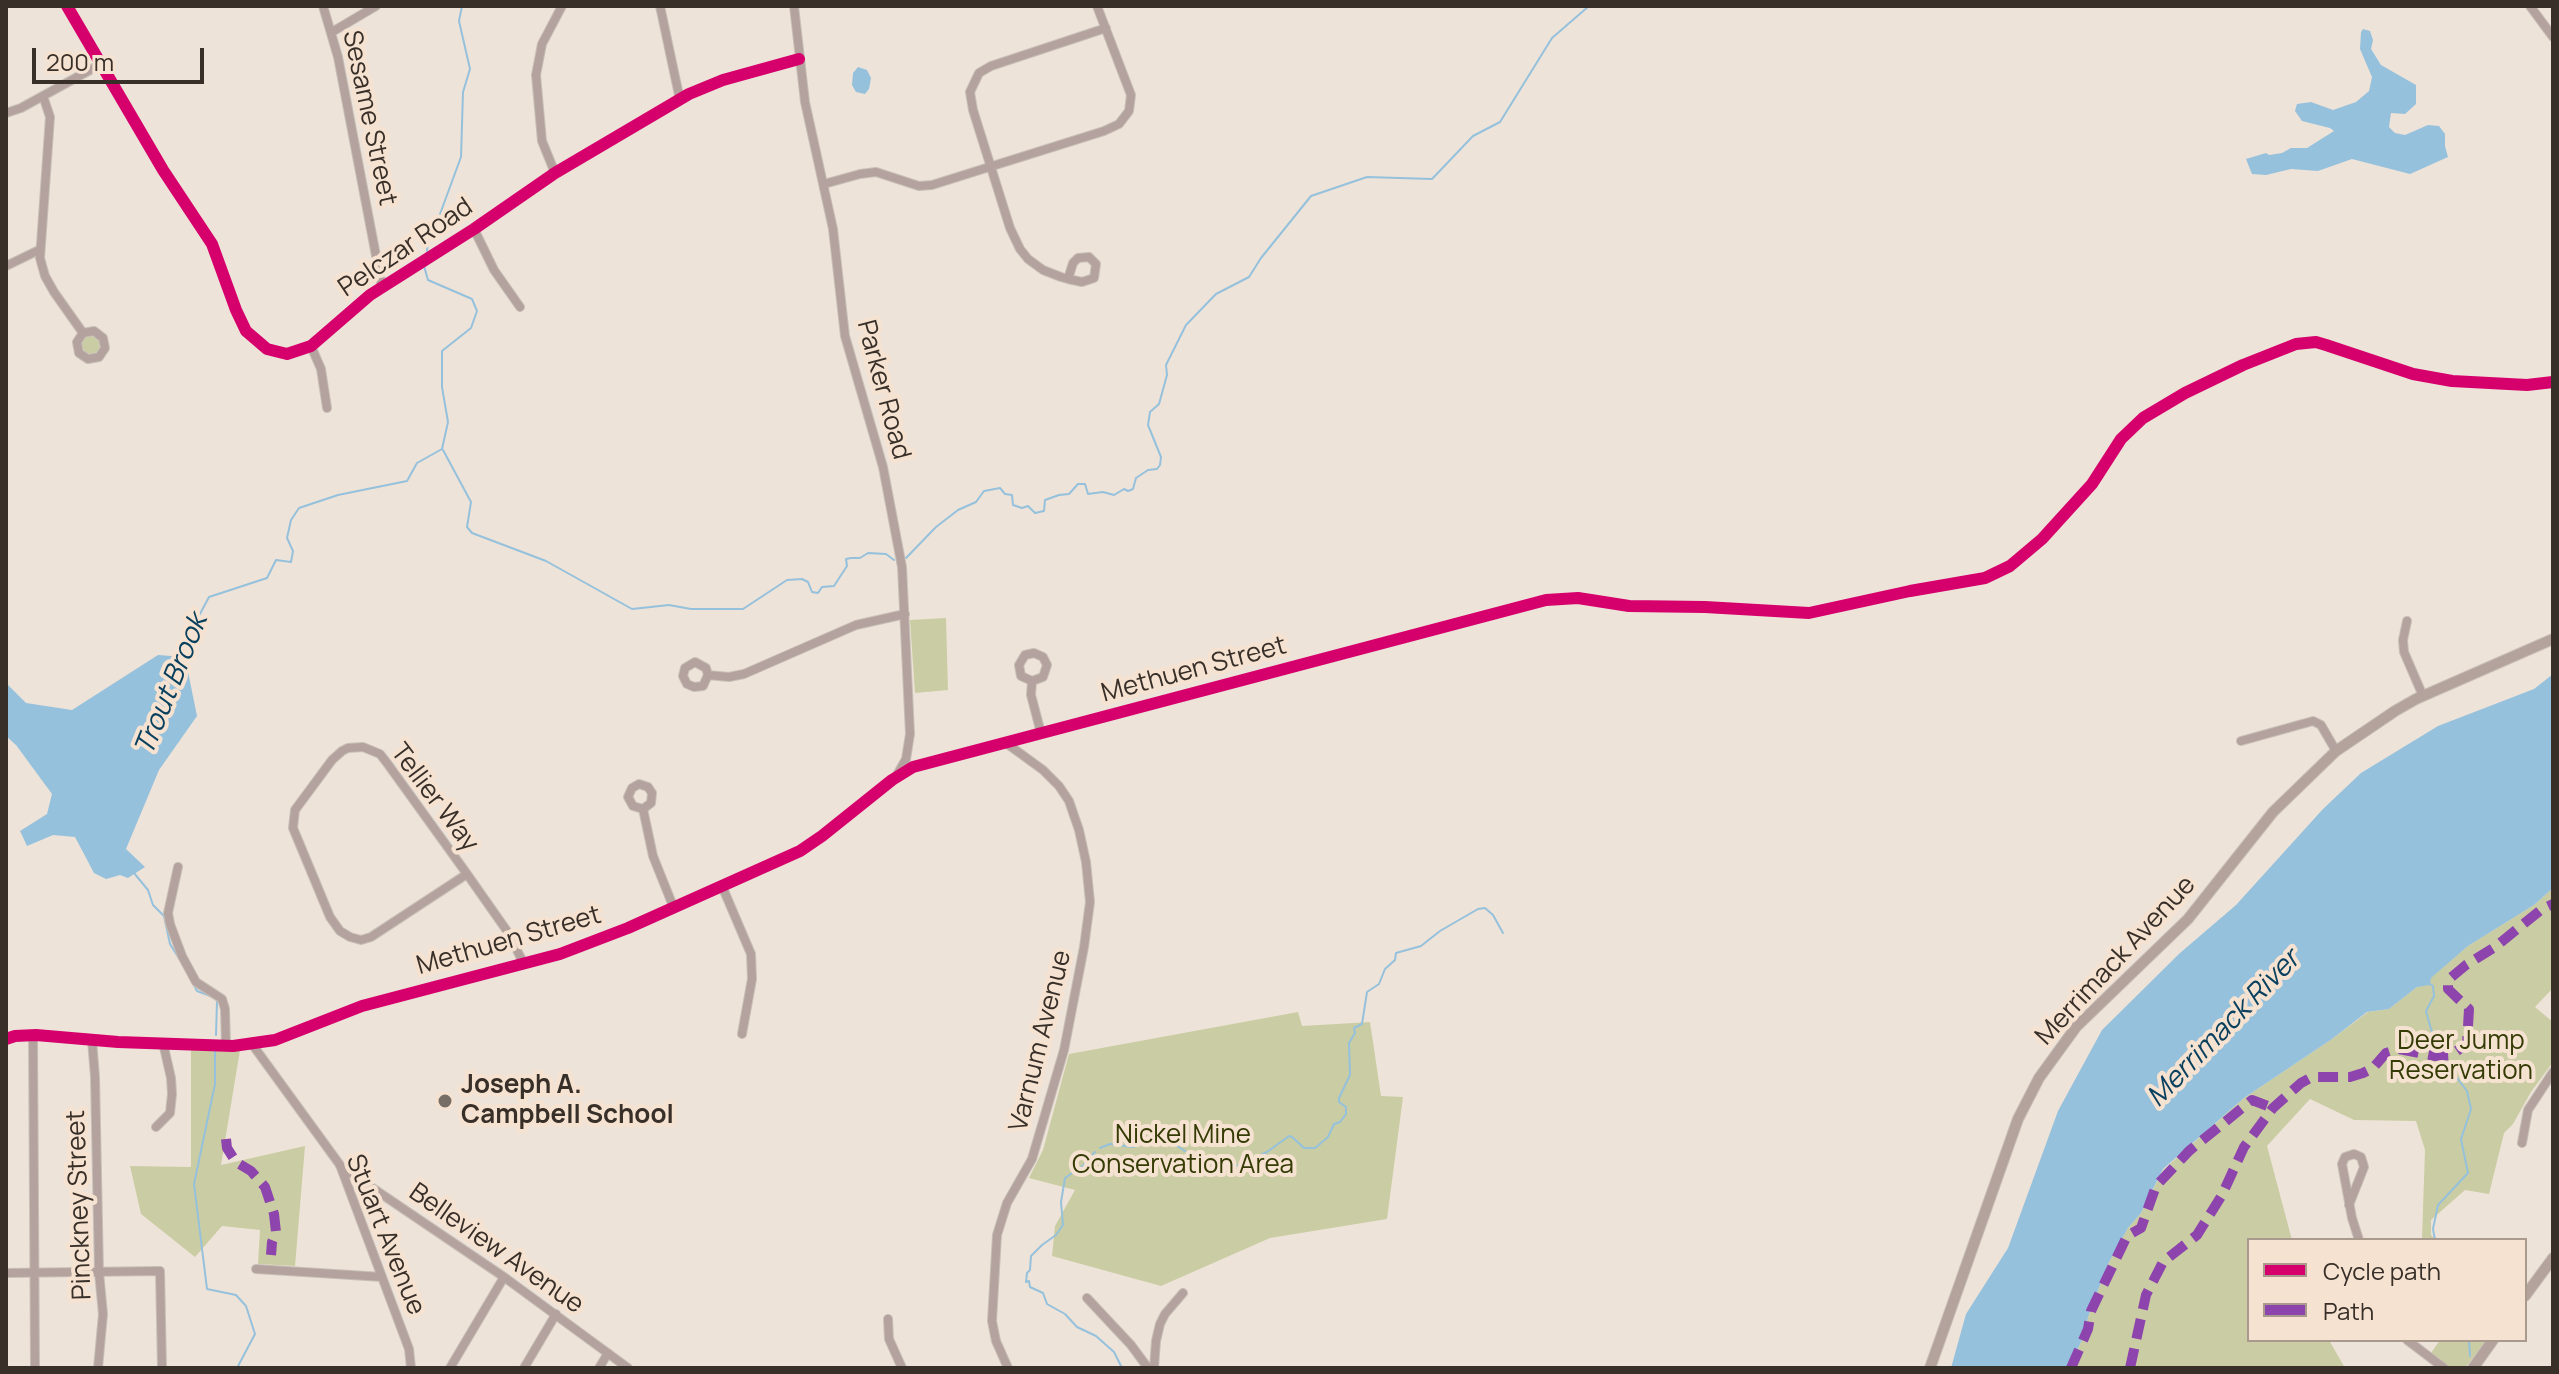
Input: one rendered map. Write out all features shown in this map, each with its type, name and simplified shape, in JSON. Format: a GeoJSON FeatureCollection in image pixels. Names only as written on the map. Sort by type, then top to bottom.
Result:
{"type":"FeatureCollection","features":[{"type":"Feature","properties":{"kind":"main road","name":"Merrimack Avenue"},"geometry":{"type":"LineString","coordinates":[[1930,1368],[2012,1135],[2039,1078],[2076,1027],[2175,933],[2211,893],[2273,812],[2336,751],[2423,696],[2553,639]]}},
{"type":"Feature","properties":{"kind":"main road"},"geometry":{"type":"LineString","coordinates":[[2527,1293],[2553,1258]]}},
{"type":"Feature","properties":{"kind":"main road"},"geometry":{"type":"LineString","coordinates":[[2473,1368],[2492,1342]]}},
{"type":"Feature","properties":{"kind":"street"},"geometry":{"type":"LineString","coordinates":[[67,6],[163,170],[212,244],[246,331],[259,343],[281,354],[295,353],[311,346],[321,369],[327,408]]}},
{"type":"Feature","properties":{"kind":"street","name":"Sesame Street"},"geometry":{"type":"LineString","coordinates":[[323,6],[332,32],[382,287]]}},
{"type":"Feature","properties":{"kind":"street"},"geometry":{"type":"LineString","coordinates":[[332,32],[376,6]]}},
{"type":"Feature","properties":{"kind":"street"},"geometry":{"type":"LineString","coordinates":[[555,173],[542,141],[536,75],[542,44],[562,6]]}},
{"type":"Feature","properties":{"kind":"street"},"geometry":{"type":"LineString","coordinates":[[660,6],[680,100]]}},
{"type":"Feature","properties":{"kind":"street","name":"Parker Road"},"geometry":{"type":"LineString","coordinates":[[794,6],[805,102],[834,236],[845,336],[891,500],[902,567],[910,744],[906,759],[891,781]]}},
{"type":"Feature","properties":{"kind":"street"},"geometry":{"type":"LineString","coordinates":[[824,184],[868,172],[926,186],[1104,131],[1123,120],[1129,111],[1131,95],[1097,6]]}},
{"type":"Feature","properties":{"kind":"street"},"geometry":{"type":"LineString","coordinates":[[2530,6],[2553,37]]}},
{"type":"Feature","properties":{"kind":"street"},"geometry":{"type":"LineString","coordinates":[[1068,279],[1037,267],[1020,249],[1010,228],[971,104],[972,86],[979,73],[998,63],[1106,28]]}},
{"type":"Feature","properties":{"kind":"street","name":"Pelczar Road"},"geometry":{"type":"LineString","coordinates":[[311,346],[359,302],[555,173],[712,84],[799,59]]}},
{"type":"Feature","properties":{"kind":"street"},"geometry":{"type":"LineString","coordinates":[[6,113],[101,64]]}},
{"type":"Feature","properties":{"kind":"street"},"geometry":{"type":"LineString","coordinates":[[43,96],[50,117],[39,250],[45,276],[83,333]]}},
{"type":"Feature","properties":{"kind":"street"},"geometry":{"type":"LineString","coordinates":[[474,229],[494,270],[520,307]]}},
{"type":"Feature","properties":{"kind":"street"},"geometry":{"type":"LineString","coordinates":[[6,266],[39,250]]}},
{"type":"Feature","properties":{"kind":"street","name":"Methuen Street"},"geometry":{"type":"LineString","coordinates":[[6,1039],[33,1035],[226,1045],[252,1044],[299,1032],[362,1006],[581,948],[800,851],[891,781],[922,764],[1546,600],[1578,598],[1629,606],[1809,613],[1985,578],[2010,566],[2042,539],[2092,484],[2132,427],[2159,408],[2254,360],[2296,344],[2316,342],[2413,374],[2452,381],[2516,385],[2553,382]]}},
{"type":"Feature","properties":{"kind":"street"},"geometry":{"type":"LineString","coordinates":[[708,675],[729,677],[744,674],[865,622],[905,614]]}},
{"type":"Feature","properties":{"kind":"street"},"geometry":{"type":"LineString","coordinates":[[2407,621],[2404,652],[2423,696]]}},
{"type":"Feature","properties":{"kind":"street"},"geometry":{"type":"LineString","coordinates":[[1032,681],[1031,695],[1041,733]]}},
{"type":"Feature","properties":{"kind":"street"},"geometry":{"type":"LineString","coordinates":[[2241,741],[2313,721],[2321,725],[2336,751]]}},
{"type":"Feature","properties":{"kind":"street","name":"Varnum Avenue"},"geometry":{"type":"LineString","coordinates":[[1006,743],[1043,770],[1069,801],[1084,852],[1090,902],[1073,1006],[1057,1074],[1032,1159],[1007,1203],[997,1235],[992,1321],[996,1341],[1008,1368]]}},
{"type":"Feature","properties":{"kind":"street","name":"Tellier Way"},"geometry":{"type":"LineString","coordinates":[[467,874],[371,937],[361,940],[350,937],[340,931],[330,917],[293,828],[295,810],[337,755],[348,748],[371,749],[387,763],[467,874],[513,940],[524,964]]}},
{"type":"Feature","properties":{"kind":"street"},"geometry":{"type":"LineString","coordinates":[[643,809],[653,856],[673,906]]}},
{"type":"Feature","properties":{"kind":"street"},"geometry":{"type":"LineString","coordinates":[[178,867],[168,913],[170,924],[196,982],[222,999],[226,1045]]}},
{"type":"Feature","properties":{"kind":"street"},"geometry":{"type":"LineString","coordinates":[[722,886],[751,954],[752,979],[742,1034]]}},
{"type":"Feature","properties":{"kind":"street"},"geometry":{"type":"LineString","coordinates":[[33,1035],[35,1368]]}},
{"type":"Feature","properties":{"kind":"street","name":"Pinckney Street"},"geometry":{"type":"LineString","coordinates":[[92,1040],[103,1320],[98,1368]]}},
{"type":"Feature","properties":{"kind":"street"},"geometry":{"type":"LineString","coordinates":[[156,1127],[170,1113],[172,1094],[163,1043]]}},
{"type":"Feature","properties":{"kind":"street","name":"Stuart Avenue"},"geometry":{"type":"LineString","coordinates":[[252,1044],[340,1165],[409,1349],[411,1368]]}},
{"type":"Feature","properties":{"kind":"street"},"geometry":{"type":"LineString","coordinates":[[2522,1143],[2528,1110],[2553,1072]]}},
{"type":"Feature","properties":{"kind":"street"},"geometry":{"type":"LineString","coordinates":[[2349,1205],[2364,1167],[2361,1157],[2354,1154],[2345,1157],[2342,1164],[2349,1205],[2358,1238]]}},
{"type":"Feature","properties":{"kind":"street","name":"Belleview Avenue"},"geometry":{"type":"LineString","coordinates":[[340,1165],[504,1277],[628,1368]]}},
{"type":"Feature","properties":{"kind":"street"},"geometry":{"type":"LineString","coordinates":[[256,1269],[382,1277]]}},
{"type":"Feature","properties":{"kind":"street"},"geometry":{"type":"LineString","coordinates":[[6,1273],[160,1271],[162,1368]]}},
{"type":"Feature","properties":{"kind":"street"},"geometry":{"type":"LineString","coordinates":[[450,1368],[504,1277]]}},
{"type":"Feature","properties":{"kind":"street"},"geometry":{"type":"LineString","coordinates":[[1151,1368],[1160,1324],[1183,1293]]}},
{"type":"Feature","properties":{"kind":"street"},"geometry":{"type":"LineString","coordinates":[[1087,1298],[1151,1368]]}},
{"type":"Feature","properties":{"kind":"street"},"geometry":{"type":"LineString","coordinates":[[524,1368],[556,1314]]}},
{"type":"Feature","properties":{"kind":"street"},"geometry":{"type":"LineString","coordinates":[[888,1319],[889,1339],[902,1368]]}},
{"type":"Feature","properties":{"kind":"street"},"geometry":{"type":"LineString","coordinates":[[2410,1342],[2444,1368]]}},
{"type":"Feature","properties":{"kind":"street"},"geometry":{"type":"LineString","coordinates":[[599,1368],[608,1353]]}},
{"type":"Feature","properties":{"kind":"green space"},"geometry":{"type":"Polygon","coordinates":[[[91,336],[100,345],[91,354],[82,345],[91,336]]]}},
{"type":"Feature","properties":{"kind":"green space"},"geometry":{"type":"Polygon","coordinates":[[[946,618],[948,690],[915,693],[910,620],[946,618]]]}},
{"type":"Feature","properties":{"kind":"green space","name":"Deer Jump Reservation"},"geometry":{"type":"Polygon","coordinates":[[[2553,888],[2553,988],[2535,1007],[2553,1022],[2553,1062],[2504,1133],[2489,1194],[2465,1190],[2431,1220],[2431,1235],[2434,1238],[2422,1238],[2425,1150],[2416,1121],[2354,1120],[2310,1099],[2267,1146],[2291,1238],[2247,1238],[2247,1342],[2330,1342],[2345,1368],[2069,1368],[2108,1264],[2128,1228],[2141,1213],[2163,1170],[2244,1098],[2368,1012],[2389,1009],[2417,987],[2427,984],[2468,946],[2534,905],[2553,888]]]}},
{"type":"Feature","properties":{"kind":"green space","name":"Nickel Mine Conservation Area"},"geometry":{"type":"Polygon","coordinates":[[[1298,1012],[1302,1026],[1370,1022],[1381,1096],[1403,1097],[1387,1219],[1270,1238],[1161,1286],[1052,1256],[1055,1226],[1075,1190],[1029,1178],[1043,1150],[1069,1054],[1298,1012]]]}},
{"type":"Feature","properties":{"kind":"green space"},"geometry":{"type":"Polygon","coordinates":[[[191,1048],[240,1050],[221,1165],[305,1146],[295,1266],[258,1264],[260,1230],[222,1226],[195,1257],[141,1214],[130,1166],[191,1167],[191,1048]]]}},
{"type":"Feature","properties":{"kind":"green space"},"geometry":{"type":"Polygon","coordinates":[[[2439,1342],[2485,1342],[2465,1368],[2451,1368],[2431,1353],[2439,1342]]]}},
{"type":"Feature","properties":{"kind":"water"},"geometry":{"type":"Polygon","coordinates":[[[2363,29],[2370,31],[2373,40],[2371,49],[2381,65],[2416,85],[2416,104],[2405,114],[2391,113],[2389,127],[2395,133],[2405,135],[2428,125],[2439,126],[2445,134],[2448,157],[2410,174],[2352,159],[2318,171],[2291,169],[2266,175],[2252,174],[2246,159],[2266,153],[2282,153],[2291,148],[2307,148],[2334,131],[2302,121],[2295,111],[2297,104],[2311,102],[2333,110],[2356,102],[2369,91],[2372,77],[2360,49],[2363,29]]]}},
{"type":"Feature","properties":{"kind":"water"},"geometry":{"type":"Polygon","coordinates":[[[858,67],[867,70],[871,78],[865,94],[856,92],[852,85],[853,73],[858,67]]]}},
{"type":"Feature","properties":{"kind":"water"},"geometry":{"type":"Polygon","coordinates":[[[158,655],[185,657],[197,716],[159,770],[126,849],[145,867],[128,878],[120,875],[106,879],[94,873],[75,837],[53,835],[27,846],[20,831],[47,814],[52,794],[6,736],[6,683],[26,703],[72,710],[158,655]]]}},
{"type":"Feature","properties":{"kind":"water","name":"Merrimack River"},"geometry":{"type":"Polygon","coordinates":[[[2553,674],[2553,888],[2534,905],[2468,946],[2431,978],[2430,985],[2417,987],[2389,1009],[2367,1012],[2244,1098],[2163,1169],[2141,1213],[2128,1228],[2108,1264],[2069,1368],[1951,1368],[1966,1314],[2008,1248],[2058,1111],[2102,1030],[2180,953],[2236,905],[2323,809],[2361,773],[2438,726],[2534,689],[2553,674]]]}},
{"type":"Feature","properties":{"kind":"waterway","name":"Trout Brook"},"geometry":{"type":"LineString","coordinates":[[427,251],[429,232],[433,233],[461,157],[463,92],[470,69],[459,21],[462,6]]}},
{"type":"Feature","properties":{"kind":"waterway"},"geometry":{"type":"LineString","coordinates":[[906,558],[936,527],[958,510],[976,502],[984,491],[1000,488],[1005,494],[1012,495],[1013,505],[1028,506],[1035,513],[1044,511],[1045,500],[1069,494],[1078,484],[1085,484],[1088,494],[1103,492],[1114,495],[1124,489],[1133,489],[1136,478],[1160,465],[1161,457],[1148,425],[1150,412],[1159,404],[1167,375],[1166,365],[1186,325],[1216,294],[1249,277],[1311,196],[1367,177],[1432,179],[1473,136],[1500,122],[1552,38],[1589,6]]}},
{"type":"Feature","properties":{"kind":"waterway","name":"Trout Brook"},"geometry":{"type":"LineString","coordinates":[[179,657],[209,597],[267,578],[276,560],[291,562],[293,551],[287,538],[291,520],[299,508],[338,495],[407,481],[417,463],[442,449],[448,422],[442,387],[442,351],[471,328],[477,311],[472,299],[428,280],[424,266]]}},
{"type":"Feature","properties":{"kind":"waterway"},"geometry":{"type":"LineString","coordinates":[[443,450],[471,502],[467,527],[472,533],[546,561],[632,609],[669,605],[691,609],[743,609],[787,580],[802,579],[808,582],[812,592],[818,593],[822,587],[834,586],[847,566],[846,559],[860,558],[868,553],[886,554],[894,560]]}},
{"type":"Feature","properties":{"kind":"waterway"},"geometry":{"type":"LineString","coordinates":[[134,873],[148,890],[153,905],[164,916],[170,944],[180,960]]}},
{"type":"Feature","properties":{"kind":"waterway"},"geometry":{"type":"LineString","coordinates":[[1100,1148],[1110,1144],[1133,1147],[1148,1141],[1169,1141],[1193,1156],[1218,1166],[1240,1165],[1267,1152],[1289,1136],[1304,1148],[1315,1148],[1346,1114],[1346,1107],[1339,1102],[1339,1098],[1350,1075],[1349,1043],[1355,1033],[1354,1028],[1362,1024],[1367,992],[1379,984],[1385,969],[1395,960],[1396,953],[1421,946],[1478,909],[1485,908],[1493,915],[1503,933]]}},
{"type":"Feature","properties":{"kind":"waterway"},"geometry":{"type":"LineString","coordinates":[[193,983],[197,991],[213,997]]}},
{"type":"Feature","properties":{"kind":"waterway"},"geometry":{"type":"LineString","coordinates":[[2430,984],[2434,996],[2426,1011],[2431,1029],[2447,1065],[2467,1091],[2471,1109],[2461,1139],[2468,1173],[2438,1205],[2433,1229],[2435,1238]]}},
{"type":"Feature","properties":{"kind":"waterway"},"geometry":{"type":"LineString","coordinates":[[216,1035],[217,1001]]}},
{"type":"Feature","properties":{"kind":"waterway"},"geometry":{"type":"LineString","coordinates":[[215,1050],[215,1084],[194,1184],[207,1289],[236,1295],[246,1306],[255,1334],[237,1368]]}},
{"type":"Feature","properties":{"kind":"waterway"},"geometry":{"type":"LineString","coordinates":[[1095,1152],[1084,1165],[1065,1178],[1061,1202],[1063,1225],[1031,1256],[1026,1282],[1029,1281],[1030,1287],[1043,1293],[1047,1304],[1065,1314],[1077,1327],[1096,1336],[1114,1352],[1122,1368]]}},
{"type":"Feature","properties":{"kind":"waterway"},"geometry":{"type":"LineString","coordinates":[[2469,1342],[2470,1356]]}},
{"type":"Feature","properties":{"kind":"marked path"},"geometry":{"type":"LineString","coordinates":[[2130,1368],[2146,1295],[2163,1262],[2197,1235],[2222,1195],[2244,1147],[2273,1108],[2312,1077],[2350,1077],[2363,1073],[2373,1068],[2386,1053],[2399,1049],[2435,1056],[2451,1055],[2467,1044],[2469,1009],[2448,989],[2448,980],[2553,904]]}},
{"type":"Feature","properties":{"kind":"marked path"},"geometry":{"type":"LineString","coordinates":[[2071,1368],[2088,1329],[2091,1311],[2127,1236],[2141,1228],[2156,1186],[2189,1151],[2252,1100],[2273,1108]]}},
{"type":"Feature","properties":{"kind":"marked path"},"geometry":{"type":"LineString","coordinates":[[226,1139],[227,1148],[236,1162],[251,1171],[265,1187],[276,1232],[271,1255]]}},
{"type":"Feature","properties":{"kind":"cycle path"},"geometry":{"type":"LineString","coordinates":[[67,6],[163,170],[212,244],[246,331],[267,349],[287,354],[311,346],[370,295],[555,173],[689,94],[723,80],[799,59]]}},
{"type":"Feature","properties":{"kind":"cycle path"},"geometry":{"type":"LineString","coordinates":[[6,1039],[36,1035],[118,1042],[233,1046],[275,1040],[362,1006],[560,954],[628,928],[800,851],[913,767],[1546,600],[1578,598],[1629,606],[1809,613],[1985,578],[2010,566],[2042,539],[2092,484],[2121,439],[2143,418],[2185,393],[2296,344],[2316,342],[2413,374],[2452,381],[2527,385],[2553,382]]}},
{"type":"Feature","properties":{"kind":"place","name":"Joseph A. Campbell School"},"geometry":{"type":"Point","coordinates":[445,1101]}}]}
